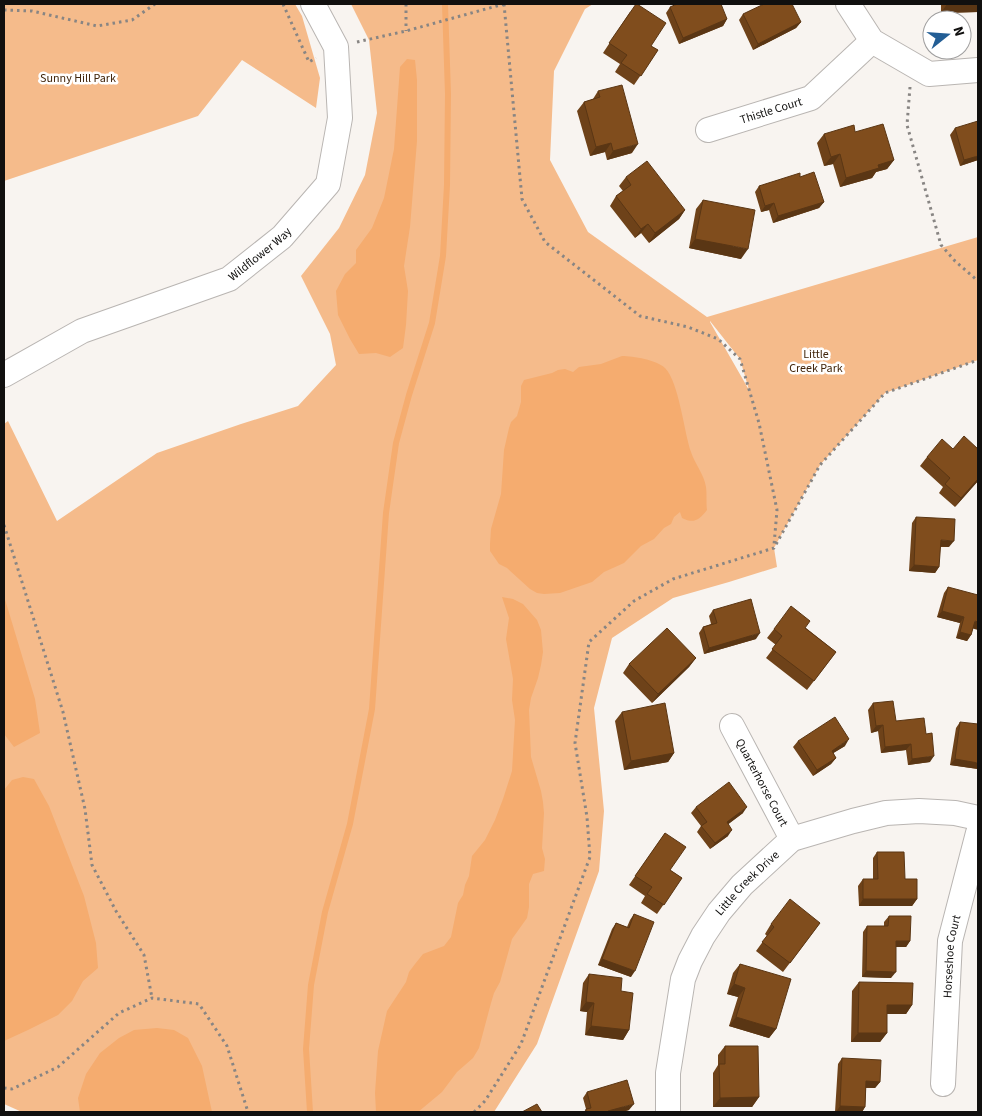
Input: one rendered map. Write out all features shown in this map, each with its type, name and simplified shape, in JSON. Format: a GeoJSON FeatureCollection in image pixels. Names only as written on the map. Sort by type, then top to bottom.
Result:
{"type":"FeatureCollection","features":[{"type":"Feature","properties":{"kind":"street","name":"Wildflower Way"},"geometry":{"type":"LineString","coordinates":[[4,374],[82,331],[229,279],[282,237],[328,184],[340,118],[336,47],[313,4]]}},
{"type":"Feature","properties":{"kind":"street"},"geometry":{"type":"LineString","coordinates":[[848,4],[872,41],[929,74],[978,70]]}},
{"type":"Feature","properties":{"kind":"street","name":"Thistle Court"},"geometry":{"type":"LineString","coordinates":[[708,130],[811,98],[872,41]]}},
{"type":"Feature","properties":{"kind":"street","name":"Quarterhorse Court"},"geometry":{"type":"LineString","coordinates":[[732,726],[792,839]]}},
{"type":"Feature","properties":{"kind":"street","name":"Little Creek Drive"},"geometry":{"type":"LineString","coordinates":[[668,1112],[668,1072],[683,979],[703,936],[718,912],[742,885],[792,839],[853,821],[886,813],[928,811],[955,813],[978,818]]}},
{"type":"Feature","properties":{"kind":"street","name":"Horseshoe Court"},"geometry":{"type":"LineString","coordinates":[[943,1084],[950,941],[978,833]]}},
{"type":"Feature","properties":{"kind":"path"},"geometry":{"type":"LineString","coordinates":[[4,10],[32,11],[97,26],[132,20],[156,4]]}},
{"type":"Feature","properties":{"kind":"path"},"geometry":{"type":"LineString","coordinates":[[406,4],[406,31],[504,4],[522,199],[545,242],[640,316],[688,327],[718,339],[740,360],[759,423],[777,510],[774,548]]}},
{"type":"Feature","properties":{"kind":"path"},"geometry":{"type":"LineString","coordinates":[[912,64],[907,125],[941,245],[955,262],[978,281]]}},
{"type":"Feature","properties":{"kind":"path"},"geometry":{"type":"LineString","coordinates":[[474,1112],[486,1101],[521,1044],[590,857],[587,817],[575,743],[589,642],[634,601],[673,579],[774,548],[820,465],[885,393],[978,360]]}},
{"type":"Feature","properties":{"kind":"path"},"geometry":{"type":"LineString","coordinates":[[4,525],[63,712],[84,809],[92,865],[116,911],[144,955],[152,998]]}},
{"type":"Feature","properties":{"kind":"path"},"geometry":{"type":"LineString","coordinates":[[4,1088],[12,1089],[58,1067],[119,1013],[152,998],[199,1004],[227,1046],[248,1112]]}},
{"type":"Feature","properties":{"kind":"green space","name":"Sunny Hill Park"},"geometry":{"type":"Polygon","coordinates":[[[4,4],[295,4],[302,16],[320,78],[316,108],[242,60],[198,116],[4,181],[4,4]]]}},
{"type":"Feature","properties":{"kind":"green space","name":"Little Creek Park"},"geometry":{"type":"Polygon","coordinates":[[[351,4],[593,4],[585,9],[554,71],[550,160],[588,232],[707,317],[978,237],[978,360],[885,393],[820,465],[774,548],[777,567],[673,598],[612,638],[594,708],[604,811],[599,871],[537,1044],[494,1112],[22,1112],[4,1104],[4,424],[8,421],[57,521],[157,453],[298,406],[336,365],[330,334],[301,276],[339,228],[365,175],[377,113],[369,40],[351,4]],[[710,321],[749,390],[740,359],[710,321]]]}},
{"type":"Feature","properties":{"kind":"shaded area"},"geometry":{"type":"Polygon","coordinates":[[[407,59],[415,60],[417,80],[417,141],[410,227],[404,266],[408,291],[403,348],[390,357],[376,353],[359,354],[338,315],[336,291],[345,274],[356,263],[356,250],[372,228],[384,198],[394,149],[400,67],[407,59]]]}},
{"type":"Feature","properties":{"kind":"shaded area"},"geometry":{"type":"Polygon","coordinates":[[[622,356],[651,361],[661,365],[670,375],[678,395],[688,443],[705,482],[707,510],[699,519],[693,521],[682,518],[680,512],[674,517],[671,524],[664,528],[654,539],[641,546],[624,563],[604,572],[592,582],[560,593],[537,593],[507,568],[499,564],[490,551],[491,529],[501,494],[504,450],[511,422],[517,416],[521,402],[521,386],[524,380],[558,370],[565,369],[573,372],[579,367],[601,364],[622,356]]]}},
{"type":"Feature","properties":{"kind":"shaded area"},"geometry":{"type":"Polygon","coordinates":[[[4,596],[35,699],[40,733],[14,747],[4,734],[4,596]]]}},
{"type":"Feature","properties":{"kind":"shaded area"},"geometry":{"type":"Polygon","coordinates":[[[502,597],[513,599],[523,604],[537,620],[541,630],[543,652],[529,710],[531,757],[543,802],[542,848],[545,859],[544,871],[533,874],[529,884],[527,918],[512,939],[500,982],[494,993],[479,1048],[473,1058],[457,1072],[442,1092],[418,1112],[376,1112],[375,1093],[378,1051],[387,1011],[406,982],[409,972],[423,954],[444,946],[451,937],[458,903],[463,895],[469,876],[472,856],[485,840],[495,820],[512,771],[515,720],[512,700],[513,679],[506,639],[509,618],[502,597]]]}},
{"type":"Feature","properties":{"kind":"shaded area"},"geometry":{"type":"Polygon","coordinates":[[[23,777],[34,779],[49,806],[84,896],[96,943],[98,968],[83,981],[72,1001],[58,1015],[4,1041],[4,790],[12,780],[23,777]]]}},
{"type":"Feature","properties":{"kind":"shaded area"},"geometry":{"type":"Polygon","coordinates":[[[157,1028],[174,1030],[188,1038],[202,1066],[212,1112],[80,1112],[78,1098],[86,1074],[100,1053],[119,1038],[134,1030],[157,1028]]]}},
{"type":"Feature","properties":{"kind":"building"},"geometry":{"type":"Polygon","coordinates":[[[636,4],[666,23],[651,46],[658,50],[641,76],[621,63],[627,55],[609,43],[636,4]]]}},
{"type":"Feature","properties":{"kind":"building"},"geometry":{"type":"Polygon","coordinates":[[[677,4],[721,4],[727,19],[683,38],[670,7],[677,4]]]}},
{"type":"Feature","properties":{"kind":"building"},"geometry":{"type":"Polygon","coordinates":[[[764,4],[792,4],[801,22],[758,44],[743,14],[764,4]]]}},
{"type":"Feature","properties":{"kind":"building"},"geometry":{"type":"Polygon","coordinates":[[[622,85],[638,144],[613,151],[611,143],[596,147],[584,102],[600,97],[598,91],[622,85]]]}},
{"type":"Feature","properties":{"kind":"building"},"geometry":{"type":"Polygon","coordinates":[[[978,121],[978,156],[964,160],[955,128],[978,121]]]}},
{"type":"Feature","properties":{"kind":"building"},"geometry":{"type":"Polygon","coordinates":[[[883,124],[894,160],[878,165],[879,168],[846,178],[840,154],[831,157],[824,134],[854,125],[855,132],[883,124]]]}},
{"type":"Feature","properties":{"kind":"building"},"geometry":{"type":"Polygon","coordinates":[[[647,161],[685,210],[655,233],[648,224],[641,229],[616,196],[631,185],[626,177],[647,161]]]}},
{"type":"Feature","properties":{"kind":"building"},"geometry":{"type":"Polygon","coordinates":[[[814,172],[824,202],[778,216],[774,203],[765,206],[759,186],[800,173],[800,177],[814,172]]]}},
{"type":"Feature","properties":{"kind":"building"},"geometry":{"type":"Polygon","coordinates":[[[703,200],[755,210],[748,249],[695,239],[703,200]]]}},
{"type":"Feature","properties":{"kind":"building"},"geometry":{"type":"Polygon","coordinates":[[[964,436],[978,449],[978,479],[961,498],[945,484],[950,478],[927,457],[942,439],[953,449],[964,436]]]}},
{"type":"Feature","properties":{"kind":"building"},"geometry":{"type":"Polygon","coordinates":[[[916,517],[955,519],[954,541],[941,540],[939,567],[914,565],[916,517]]]}},
{"type":"Feature","properties":{"kind":"building"},"geometry":{"type":"Polygon","coordinates":[[[948,587],[978,595],[978,622],[975,621],[971,635],[960,632],[964,617],[942,611],[948,587]]]}},
{"type":"Feature","properties":{"kind":"building"},"geometry":{"type":"Polygon","coordinates":[[[751,599],[760,633],[709,648],[703,627],[717,623],[713,610],[751,599]]]}},
{"type":"Feature","properties":{"kind":"building"},"geometry":{"type":"Polygon","coordinates":[[[791,606],[810,621],[805,628],[836,652],[814,681],[772,649],[782,636],[774,629],[791,606]]]}},
{"type":"Feature","properties":{"kind":"building"},"geometry":{"type":"Polygon","coordinates":[[[667,628],[696,658],[658,694],[629,664],[667,628]]]}},
{"type":"Feature","properties":{"kind":"building"},"geometry":{"type":"Polygon","coordinates":[[[893,701],[896,721],[924,718],[926,734],[932,733],[934,756],[912,759],[911,744],[885,747],[883,725],[876,726],[873,703],[893,701]]]}},
{"type":"Feature","properties":{"kind":"building"},"geometry":{"type":"Polygon","coordinates":[[[665,703],[674,753],[631,761],[622,712],[665,703]]]}},
{"type":"Feature","properties":{"kind":"building"},"geometry":{"type":"Polygon","coordinates":[[[835,717],[849,739],[832,751],[836,758],[817,770],[798,741],[835,717]]]}},
{"type":"Feature","properties":{"kind":"building"},"geometry":{"type":"Polygon","coordinates":[[[960,722],[978,724],[978,763],[955,759],[960,722]]]}},
{"type":"Feature","properties":{"kind":"building"},"geometry":{"type":"Polygon","coordinates":[[[729,782],[747,807],[727,822],[732,830],[715,843],[701,826],[707,822],[696,807],[729,782]]]}},
{"type":"Feature","properties":{"kind":"building"},"geometry":{"type":"Polygon","coordinates":[[[665,833],[686,847],[670,870],[682,878],[664,905],[647,894],[652,887],[635,876],[665,833]]]}},
{"type":"Feature","properties":{"kind":"building"},"geometry":{"type":"Polygon","coordinates":[[[877,852],[904,852],[905,879],[917,879],[917,899],[863,899],[863,879],[878,879],[877,852]]]}},
{"type":"Feature","properties":{"kind":"building"},"geometry":{"type":"Polygon","coordinates":[[[790,899],[820,923],[790,963],[762,942],[774,927],[771,924],[790,899]]]}},
{"type":"Feature","properties":{"kind":"building"},"geometry":{"type":"Polygon","coordinates":[[[634,914],[654,922],[635,971],[602,959],[616,923],[629,928],[634,914]]]}},
{"type":"Feature","properties":{"kind":"building"},"geometry":{"type":"Polygon","coordinates":[[[889,916],[911,916],[910,941],[896,941],[896,972],[866,971],[867,926],[888,926],[889,916]]]}},
{"type":"Feature","properties":{"kind":"building"},"geometry":{"type":"Polygon","coordinates":[[[740,964],[791,979],[776,1029],[736,1017],[745,988],[734,984],[740,964]]]}},
{"type":"Feature","properties":{"kind":"building"},"geometry":{"type":"Polygon","coordinates":[[[589,974],[622,978],[621,991],[633,993],[629,1030],[591,1026],[594,1003],[586,1002],[589,974]]]}},
{"type":"Feature","properties":{"kind":"building"},"geometry":{"type":"Polygon","coordinates":[[[859,982],[913,983],[912,1005],[887,1005],[887,1033],[858,1033],[859,982]]]}},
{"type":"Feature","properties":{"kind":"building"},"geometry":{"type":"Polygon","coordinates":[[[725,1046],[758,1046],[759,1097],[720,1098],[719,1064],[725,1064],[725,1046]]]}},
{"type":"Feature","properties":{"kind":"building"},"geometry":{"type":"Polygon","coordinates":[[[842,1058],[881,1060],[880,1082],[866,1081],[865,1107],[840,1106],[842,1058]]]}},
{"type":"Feature","properties":{"kind":"building"},"geometry":{"type":"Polygon","coordinates":[[[627,1080],[634,1104],[609,1112],[586,1112],[586,1109],[591,1108],[587,1092],[627,1080]]]}},
{"type":"Feature","properties":{"kind":"building"},"geometry":{"type":"Polygon","coordinates":[[[537,1104],[542,1112],[522,1112],[537,1104]]]}},
{"type":"Feature","properties":{"kind":"waterway"},"geometry":{"type":"LineString","coordinates":[[310,1112],[306,1049],[311,985],[325,912],[350,824],[372,709],[386,513],[396,443],[432,323],[443,256],[447,185],[448,94],[445,4]]}}]}
